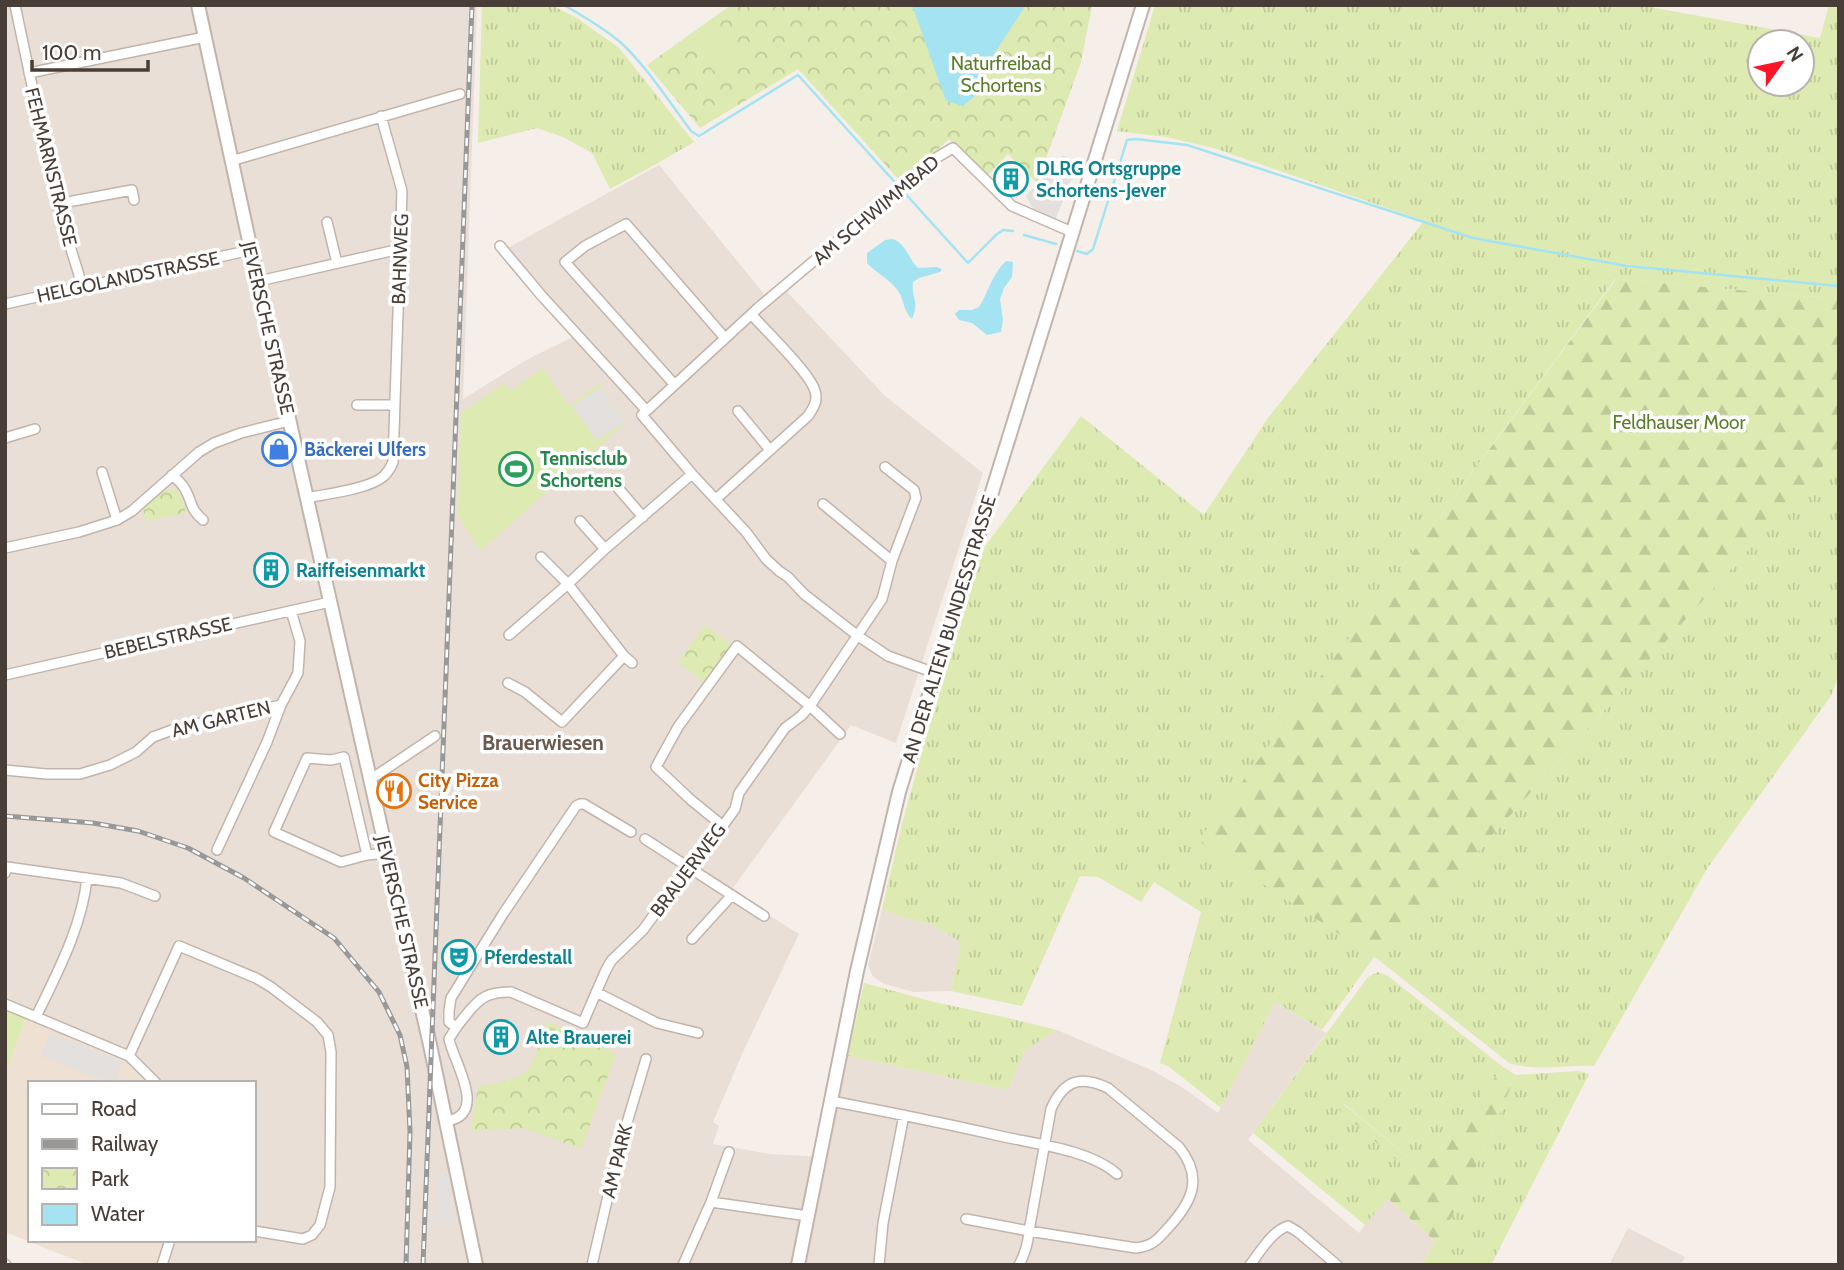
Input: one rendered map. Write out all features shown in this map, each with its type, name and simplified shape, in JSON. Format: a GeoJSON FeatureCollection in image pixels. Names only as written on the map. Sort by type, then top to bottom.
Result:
{"type":"FeatureCollection","features":[{"type":"Feature","properties":{"kind":"street","name":"FEHMARNSTRASSE"},"geometry":{"type":"LineString","coordinates":[[15,5],[57,204],[83,288]]}},
{"type":"Feature","properties":{"kind":"street","name":"JEVERSCHE STRASSE"},"geometry":{"type":"LineString","coordinates":[[198,5],[447,1121],[476,1265]]}},
{"type":"Feature","properties":{"kind":"street","name":"AN DER ALTEN BUNDESSTRASSE"},"geometry":{"type":"LineString","coordinates":[[799,1265],[857,971],[899,792],[1143,5]]}},
{"type":"Feature","properties":{"kind":"street"},"geometry":{"type":"LineString","coordinates":[[29,73],[205,37]]}},
{"type":"Feature","properties":{"kind":"street"},"geometry":{"type":"LineString","coordinates":[[231,161],[460,94]]}},
{"type":"Feature","properties":{"kind":"street","name":"BAHNWEG"},"geometry":{"type":"LineString","coordinates":[[306,498],[368,485],[382,478],[393,462],[402,191],[381,116]]}},
{"type":"Feature","properties":{"kind":"street","name":"AM SCHWIMMBAD"},"geometry":{"type":"LineString","coordinates":[[646,410],[725,338],[901,187],[936,158],[953,148],[1012,206],[1072,232]]}},
{"type":"Feature","properties":{"kind":"street"},"geometry":{"type":"LineString","coordinates":[[57,204],[132,190],[134,200]]}},
{"type":"Feature","properties":{"kind":"street"},"geometry":{"type":"LineString","coordinates":[[327,222],[337,263]]}},
{"type":"Feature","properties":{"kind":"street"},"geometry":{"type":"LineString","coordinates":[[674,384],[565,262],[585,246],[626,224],[725,338]]}},
{"type":"Feature","properties":{"kind":"street"},"geometry":{"type":"LineString","coordinates":[[500,246],[646,410],[642,415],[746,532],[766,559],[804,594],[858,636],[888,656],[935,673]]}},
{"type":"Feature","properties":{"kind":"street"},"geometry":{"type":"LineString","coordinates":[[258,281],[400,249]]}},
{"type":"Feature","properties":{"kind":"street","name":"HELGOLANDSTRASSE"},"geometry":{"type":"LineString","coordinates":[[5,304],[251,250]]}},
{"type":"Feature","properties":{"kind":"street"},"geometry":{"type":"LineString","coordinates":[[716,499],[808,416],[814,407],[816,393],[812,383],[752,315]]}},
{"type":"Feature","properties":{"kind":"street"},"geometry":{"type":"LineString","coordinates":[[356,405],[394,405]]}},
{"type":"Feature","properties":{"kind":"street"},"geometry":{"type":"LineString","coordinates":[[738,411],[770,450]]}},
{"type":"Feature","properties":{"kind":"street"},"geometry":{"type":"LineString","coordinates":[[5,548],[79,532],[117,520],[132,511],[199,452],[214,443],[289,421]]}},
{"type":"Feature","properties":{"kind":"street"},"geometry":{"type":"LineString","coordinates":[[5,438],[35,429]]}},
{"type":"Feature","properties":{"kind":"street","name":"BRAUERWEG"},"geometry":{"type":"LineString","coordinates":[[456,1027],[479,999],[500,992],[511,992],[583,1023],[611,961],[643,930],[672,890],[692,869],[734,809],[738,793],[786,728],[810,706],[882,599],[892,561],[916,498],[914,490],[885,467]]}},
{"type":"Feature","properties":{"kind":"street"},"geometry":{"type":"LineString","coordinates":[[102,472],[117,520]]}},
{"type":"Feature","properties":{"kind":"street"},"geometry":{"type":"LineString","coordinates":[[509,635],[692,474]]}},
{"type":"Feature","properties":{"kind":"street"},"geometry":{"type":"LineString","coordinates":[[172,475],[184,486],[195,513],[204,520]]}},
{"type":"Feature","properties":{"kind":"street"},"geometry":{"type":"LineString","coordinates":[[618,488],[643,517]]}},
{"type":"Feature","properties":{"kind":"street"},"geometry":{"type":"LineString","coordinates":[[823,504],[892,561]]}},
{"type":"Feature","properties":{"kind":"street"},"geometry":{"type":"LineString","coordinates":[[580,522],[606,549]]}},
{"type":"Feature","properties":{"kind":"street"},"geometry":{"type":"LineString","coordinates":[[508,683],[525,692],[562,722],[628,659],[568,584],[541,557]]}},
{"type":"Feature","properties":{"kind":"street","name":"BEBELSTRASSE"},"geometry":{"type":"LineString","coordinates":[[5,675],[330,602]]}},
{"type":"Feature","properties":{"kind":"street"},"geometry":{"type":"LineString","coordinates":[[217,850],[267,742],[281,705],[298,673],[300,641],[291,611]]}},
{"type":"Feature","properties":{"kind":"street"},"geometry":{"type":"LineString","coordinates":[[723,825],[656,767],[678,727],[737,646],[840,734]]}},
{"type":"Feature","properties":{"kind":"street","name":"AM GARTEN"},"geometry":{"type":"LineString","coordinates":[[5,770],[80,774],[110,765],[136,752],[153,737],[175,729],[281,705]]}},
{"type":"Feature","properties":{"kind":"street"},"geometry":{"type":"LineString","coordinates":[[371,777],[435,736]]}},
{"type":"Feature","properties":{"kind":"street"},"geometry":{"type":"LineString","coordinates":[[367,855],[344,757],[331,760],[307,758],[274,832],[341,862],[387,853]]}},
{"type":"Feature","properties":{"kind":"street"},"geometry":{"type":"LineString","coordinates":[[447,1121],[456,1120],[461,1115],[468,1098],[449,1042],[456,1027],[449,1022],[451,998],[503,914],[576,806],[584,804],[631,832]]}},
{"type":"Feature","properties":{"kind":"street"},"geometry":{"type":"LineString","coordinates":[[645,839],[764,916]]}},
{"type":"Feature","properties":{"kind":"street"},"geometry":{"type":"LineString","coordinates":[[5,873],[6,867],[87,878],[121,883],[155,895]]}},
{"type":"Feature","properties":{"kind":"street"},"geometry":{"type":"LineString","coordinates":[[36,1017],[85,901],[87,878]]}},
{"type":"Feature","properties":{"kind":"street"},"geometry":{"type":"LineString","coordinates":[[692,939],[732,895]]}},
{"type":"Feature","properties":{"kind":"street"},"geometry":{"type":"LineString","coordinates":[[129,1056],[178,946],[256,978],[317,1022],[328,1035],[331,1052],[330,1187],[320,1225],[312,1235],[303,1239],[256,1231]]}},
{"type":"Feature","properties":{"kind":"street"},"geometry":{"type":"LineString","coordinates":[[596,992],[657,1023],[698,1033]]}},
{"type":"Feature","properties":{"kind":"street"},"geometry":{"type":"LineString","coordinates":[[5,1004],[129,1056],[154,1081]]}},
{"type":"Feature","properties":{"kind":"street","name":"AM PARK"},"geometry":{"type":"LineString","coordinates":[[592,1265],[618,1153],[646,1059]]}},
{"type":"Feature","properties":{"kind":"street"},"geometry":{"type":"LineString","coordinates":[[966,1220],[1028,1231],[1136,1248],[1147,1247],[1175,1220],[1191,1196],[1194,1185],[1189,1158],[1180,1147],[1108,1088],[1094,1082],[1078,1081],[1067,1085],[1057,1096],[1051,1109],[1028,1231],[1026,1252],[1019,1265]]}},
{"type":"Feature","properties":{"kind":"street"},"geometry":{"type":"LineString","coordinates":[[831,1101],[1044,1145],[1095,1159],[1108,1165],[1117,1174]]}},
{"type":"Feature","properties":{"kind":"street"},"geometry":{"type":"LineString","coordinates":[[879,1265],[883,1223],[904,1115]]}},
{"type":"Feature","properties":{"kind":"street"},"geometry":{"type":"LineString","coordinates":[[682,1265],[711,1202],[729,1152]]}},
{"type":"Feature","properties":{"kind":"street"},"geometry":{"type":"LineString","coordinates":[[711,1202],[808,1216]]}},
{"type":"Feature","properties":{"kind":"street"},"geometry":{"type":"LineString","coordinates":[[1250,1265],[1275,1234],[1288,1226],[1337,1265]]}},
{"type":"Feature","properties":{"kind":"street"},"geometry":{"type":"LineString","coordinates":[[162,1265],[169,1242]]}},
{"type":"Feature","properties":{"kind":"shaded area"},"geometry":{"type":"Polygon","coordinates":[[[5,5],[477,5],[463,399],[528,359],[577,335],[502,251],[659,165],[764,294],[779,283],[885,396],[983,473],[896,743],[851,725],[733,888],[799,934],[713,1122],[719,1126],[713,1144],[770,1154],[827,1157],[848,1056],[1008,1090],[1024,1051],[1057,1030],[1149,1069],[1182,1087],[1218,1113],[1275,1002],[1326,1033],[1248,1140],[1359,1233],[1386,1197],[1435,1241],[1422,1265],[155,1265],[162,1242],[256,1242],[256,1081],[145,1081],[133,1068],[5,1009],[5,5]]]}},
{"type":"Feature","properties":{"kind":"shaded area"},"geometry":{"type":"Polygon","coordinates":[[[1063,155],[1078,163],[1054,223],[1036,214],[1026,196],[1063,155]]]}},
{"type":"Feature","properties":{"kind":"shaded area"},"geometry":{"type":"Polygon","coordinates":[[[600,387],[625,421],[597,441],[572,406],[600,387]]]}},
{"type":"Feature","properties":{"kind":"shaded area"},"geometry":{"type":"Polygon","coordinates":[[[882,909],[930,924],[962,942],[951,991],[913,992],[882,983],[872,975],[868,965],[882,909]]]}},
{"type":"Feature","properties":{"kind":"shaded area"},"geometry":{"type":"Polygon","coordinates":[[[26,1017],[117,1055],[145,1081],[28,1081],[28,1241],[5,1232],[5,1075],[26,1017]]]}},
{"type":"Feature","properties":{"kind":"shaded area"},"geometry":{"type":"Polygon","coordinates":[[[50,1033],[123,1061],[116,1081],[106,1081],[41,1056],[50,1033]]]}},
{"type":"Feature","properties":{"kind":"shaded area"},"geometry":{"type":"Polygon","coordinates":[[[436,1175],[448,1175],[455,1221],[436,1223],[436,1209],[440,1208],[436,1175]]]}},
{"type":"Feature","properties":{"kind":"shaded area"},"geometry":{"type":"Polygon","coordinates":[[[1628,1228],[1685,1257],[1681,1265],[1609,1265],[1628,1228]]]}},
{"type":"Feature","properties":{"kind":"shaded area"},"geometry":{"type":"Polygon","coordinates":[[[30,1242],[162,1242],[155,1265],[88,1265],[30,1242]]]}},
{"type":"Feature","properties":{"kind":"green space"},"geometry":{"type":"Polygon","coordinates":[[[482,5],[551,5],[577,18],[619,48],[694,142],[610,189],[592,153],[563,137],[537,128],[478,143],[482,5]]]}},
{"type":"Feature","properties":{"kind":"green space","name":"Naturfreibad Schortens"},"geometry":{"type":"Polygon","coordinates":[[[731,5],[1092,6],[1081,62],[1037,183],[1008,154],[988,175],[949,139],[902,183],[798,69],[700,128],[647,65],[731,5]]]}},
{"type":"Feature","properties":{"kind":"green space"},"geometry":{"type":"Polygon","coordinates":[[[1155,5],[1639,5],[1765,28],[1746,28],[1746,98],[1816,98],[1816,37],[1820,38],[1829,5],[1839,5],[1839,299],[1615,279],[1199,841],[1374,957],[1322,1030],[1275,1002],[1221,1108],[1168,1066],[1160,1063],[1201,912],[1154,882],[1141,902],[1098,877],[1080,876],[1022,1006],[951,991],[961,942],[930,924],[882,909],[922,751],[984,548],[1081,416],[1204,515],[1268,418],[1424,221],[1214,148],[1166,137],[1117,131],[1155,5]]]}},
{"type":"Feature","properties":{"kind":"green space"},"geometry":{"type":"Polygon","coordinates":[[[712,22],[734,57],[713,71],[691,35],[712,22]]]}},
{"type":"Feature","properties":{"kind":"green space","name":"Feldhauser Moor"},"geometry":{"type":"Polygon","coordinates":[[[1616,279],[1839,299],[1839,448],[1380,961],[1198,841],[1616,279]]]}},
{"type":"Feature","properties":{"kind":"green space","name":"Tennisclub Schortens"},"geometry":{"type":"Polygon","coordinates":[[[543,368],[568,406],[599,384],[626,422],[480,551],[458,516],[461,413],[504,383],[510,391],[543,368]]]}},
{"type":"Feature","properties":{"kind":"green space"},"geometry":{"type":"Polygon","coordinates":[[[1839,448],[1839,674],[1831,696],[1708,867],[1594,1066],[1540,1067],[1509,1063],[1380,961],[1839,448]]]}},
{"type":"Feature","properties":{"kind":"green space"},"geometry":{"type":"Polygon","coordinates":[[[170,489],[176,489],[186,513],[146,521],[143,509],[170,489]]]}},
{"type":"Feature","properties":{"kind":"green space"},"geometry":{"type":"Polygon","coordinates":[[[705,625],[732,645],[704,682],[678,662],[705,625]]]}},
{"type":"Feature","properties":{"kind":"green space"},"geometry":{"type":"Polygon","coordinates":[[[1378,972],[1388,976],[1503,1067],[1424,1170],[1343,1103],[1339,1110],[1410,1171],[1365,1225],[1253,1133],[1368,977],[1378,972]]]}},
{"type":"Feature","properties":{"kind":"green space"},"geometry":{"type":"Polygon","coordinates":[[[864,983],[1057,1030],[1024,1051],[1008,1090],[848,1056],[864,983]]]}},
{"type":"Feature","properties":{"kind":"green space"},"geometry":{"type":"Polygon","coordinates":[[[5,1009],[26,1017],[5,1075],[5,1009]]]}},
{"type":"Feature","properties":{"kind":"green space"},"geometry":{"type":"Polygon","coordinates":[[[546,1021],[616,1054],[581,1149],[523,1128],[471,1131],[478,1086],[510,1080],[525,1072],[536,1055],[546,1021]]]}},
{"type":"Feature","properties":{"kind":"green space"},"geometry":{"type":"Polygon","coordinates":[[[1503,1067],[1516,1075],[1442,1237],[1435,1241],[1386,1197],[1409,1171],[1339,1110],[1342,1103],[1424,1170],[1503,1067]]]}},
{"type":"Feature","properties":{"kind":"green space"},"geometry":{"type":"Polygon","coordinates":[[[1579,1071],[1589,1074],[1491,1265],[1422,1265],[1435,1241],[1442,1237],[1516,1075],[1579,1071]]]}},
{"type":"Feature","properties":{"kind":"water"},"geometry":{"type":"Polygon","coordinates":[[[912,5],[1026,5],[989,62],[982,90],[963,106],[946,101],[912,5]]]}},
{"type":"Feature","properties":{"kind":"water"},"geometry":{"type":"Polygon","coordinates":[[[893,239],[901,244],[918,268],[942,269],[913,282],[915,307],[912,319],[896,289],[867,263],[867,253],[885,240],[893,239]]]}},
{"type":"Feature","properties":{"kind":"water"},"geometry":{"type":"Polygon","coordinates":[[[1006,261],[1013,262],[1012,277],[1000,299],[1003,320],[1001,332],[987,335],[972,323],[959,320],[955,314],[959,310],[979,307],[994,277],[1006,261]]]}},
{"type":"Feature","properties":{"kind":"waterway"},"geometry":{"type":"LineString","coordinates":[[564,5],[606,31],[629,50],[691,131],[699,136],[798,75],[968,263],[1003,230],[1013,231]]}},
{"type":"Feature","properties":{"kind":"waterway"},"geometry":{"type":"LineString","coordinates":[[1077,251],[1087,254],[1093,249],[1127,140],[1136,139],[1187,145],[1473,238],[1627,266],[1839,286]]}},
{"type":"Feature","properties":{"kind":"waterway"},"geometry":{"type":"LineString","coordinates":[[1024,235],[1056,244]]}},
{"type":"Feature","properties":{"kind":"railway"},"geometry":{"type":"LineString","coordinates":[[423,1265],[472,5]]}},
{"type":"Feature","properties":{"kind":"railway"},"geometry":{"type":"LineString","coordinates":[[5,816],[93,823],[138,831],[188,848],[244,878],[334,938],[379,992],[400,1035],[407,1067],[410,1132],[406,1265]]}},
{"type":"Feature","properties":{"kind":"place","name":"DLRG Ortsgruppe Schortens-Jever"},"geometry":{"type":"Point","coordinates":[1011,179]}},
{"type":"Feature","properties":{"kind":"place","name":"Bäckerei Ulfers"},"geometry":{"type":"Point","coordinates":[279,449]}},
{"type":"Feature","properties":{"kind":"place","name":"Tennisclub Schortens"},"geometry":{"type":"Point","coordinates":[516,469]}},
{"type":"Feature","properties":{"kind":"place","name":"Raiffeisenmarkt"},"geometry":{"type":"Point","coordinates":[271,570]}},
{"type":"Feature","properties":{"kind":"place","name":"City Pizza Service"},"geometry":{"type":"Point","coordinates":[394,791]}},
{"type":"Feature","properties":{"kind":"place","name":"Pferdestall"},"geometry":{"type":"Point","coordinates":[459,957]}},
{"type":"Feature","properties":{"kind":"place","name":"Alte Brauerei"},"geometry":{"type":"Point","coordinates":[501,1037]}},
{"type":"Feature","properties":{"kind":"district","name":"Brauerwiesen"},"geometry":{"type":"Point","coordinates":[543,742]}}]}
